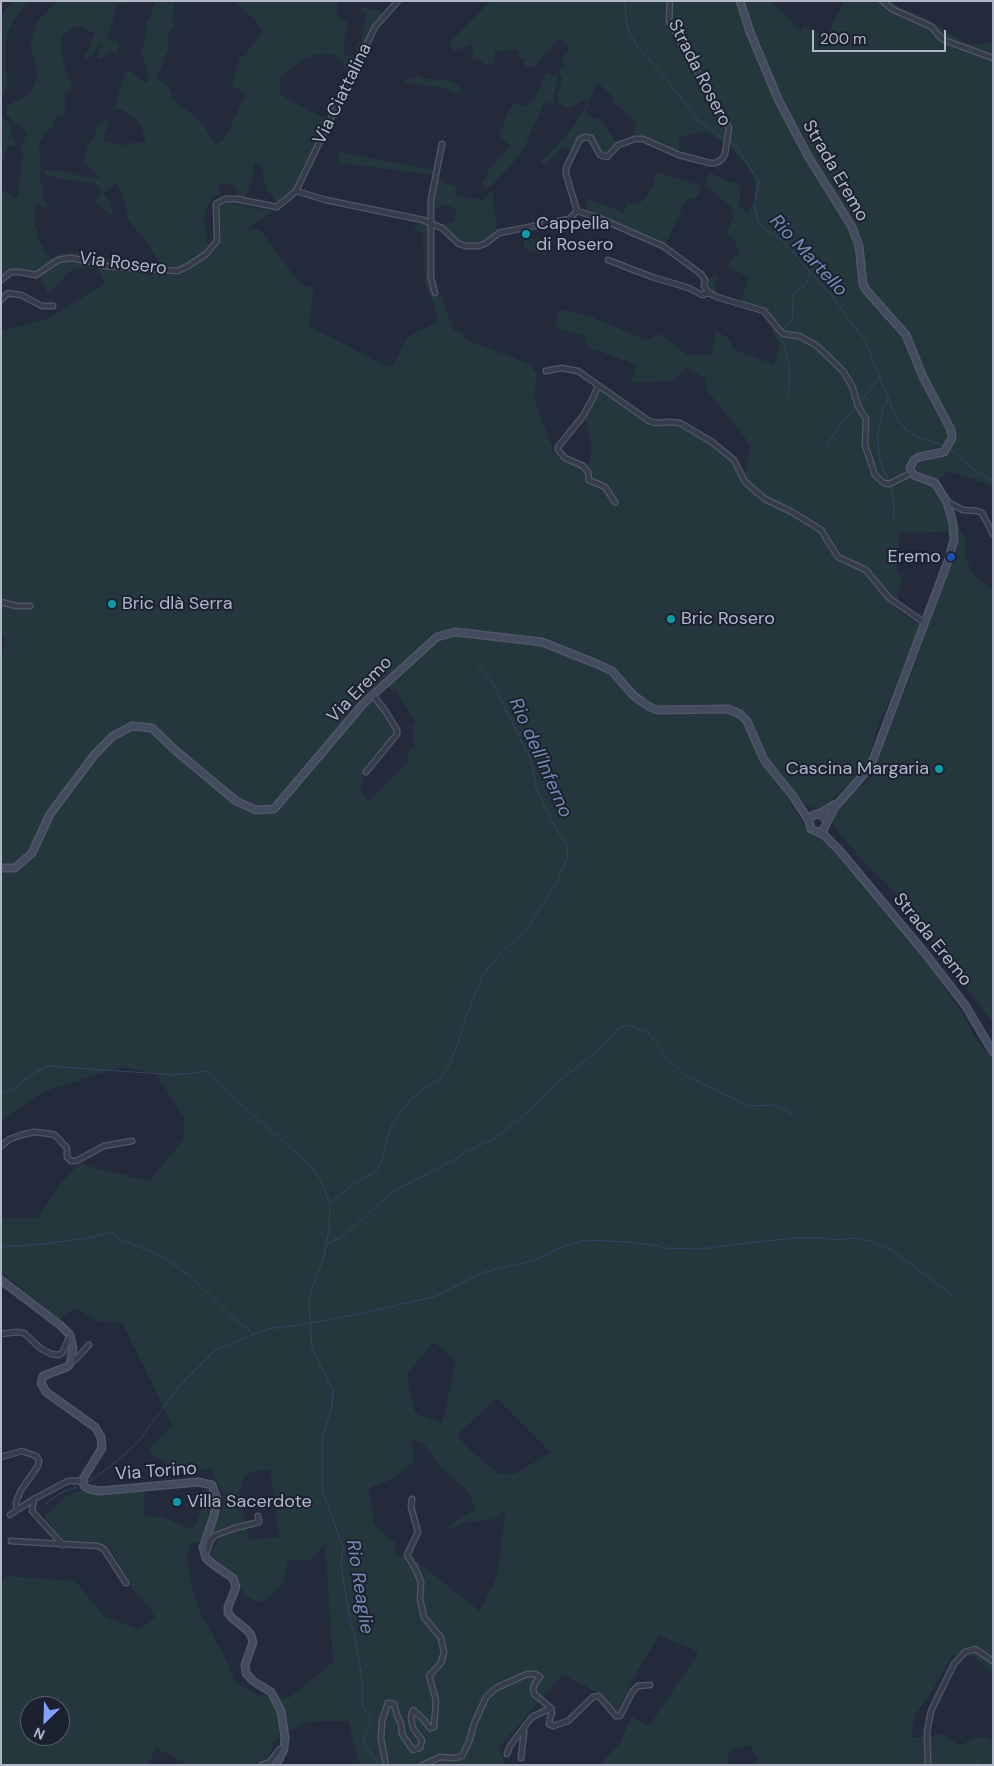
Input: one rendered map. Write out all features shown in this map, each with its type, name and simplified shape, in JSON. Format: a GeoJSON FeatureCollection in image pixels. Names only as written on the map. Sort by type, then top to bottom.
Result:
{"type":"FeatureCollection","features":[{"type":"Feature","properties":{"kind":"main road","name":"Strada Eremo"},"geometry":{"type":"LineString","coordinates":[[740,1],[750,32],[778,99],[808,156],[852,227],[859,246],[863,284],[866,290],[906,335],[923,377],[948,421],[952,438],[944,452],[926,455],[914,460],[910,468],[911,472]]}},
{"type":"Feature","properties":{"kind":"main road"},"geometry":{"type":"LineString","coordinates":[[839,802],[812,816],[809,821],[811,829],[819,832],[824,829],[839,802],[874,760],[954,540],[953,523],[947,502],[935,483],[916,476],[911,472]]}},
{"type":"Feature","properties":{"kind":"main road","name":"Via Eremo"},"geometry":{"type":"LineString","coordinates":[[1,868],[14,868],[32,853],[50,814],[95,754],[112,736],[132,726],[152,728],[176,752],[236,801],[256,810],[274,809],[373,695],[437,637],[456,632],[542,642],[612,671],[634,696],[657,710],[728,709],[740,714],[747,721],[764,760],[793,796],[804,807],[817,814]]}},
{"type":"Feature","properties":{"kind":"main road","name":"Via Eremo"},"geometry":{"type":"LineString","coordinates":[[793,796],[809,821]]}},
{"type":"Feature","properties":{"kind":"main road"},"geometry":{"type":"LineString","coordinates":[[817,814],[823,816],[826,824]]}},
{"type":"Feature","properties":{"kind":"main road","name":"Strada Eremo"},"geometry":{"type":"LineString","coordinates":[[826,824],[840,851]]}},
{"type":"Feature","properties":{"kind":"main road","name":"Strada Eremo"},"geometry":{"type":"LineString","coordinates":[[819,832],[840,851],[924,952],[959,998],[993,1052]]}},
{"type":"Feature","properties":{"kind":"main road"},"geometry":{"type":"LineString","coordinates":[[1,1280],[60,1325],[70,1335],[74,1348],[72,1361]]}},
{"type":"Feature","properties":{"kind":"main road","name":"Via Torino"},"geometry":{"type":"LineString","coordinates":[[72,1361],[67,1367],[43,1376],[41,1383],[46,1392],[94,1427],[102,1437],[102,1448],[82,1481],[84,1486],[100,1491],[198,1482],[212,1486],[217,1499],[214,1516],[204,1539],[203,1547],[205,1554]]}},
{"type":"Feature","properties":{"kind":"main road"},"geometry":{"type":"LineString","coordinates":[[205,1554],[206,1558],[214,1566],[233,1578],[236,1587],[228,1607],[228,1613],[247,1630],[253,1642],[245,1665],[246,1673],[271,1692],[281,1711],[284,1726],[284,1749],[276,1765]]}},
{"type":"Feature","properties":{"kind":"street","name":"Via Ciattalina"},"geometry":{"type":"LineString","coordinates":[[296,191],[375,27],[398,1]]}},
{"type":"Feature","properties":{"kind":"street","name":"Strada Rosero"},"geometry":{"type":"LineString","coordinates":[[577,211],[566,168],[580,139],[585,137],[591,138],[603,157],[607,157],[618,145],[626,141],[643,139],[679,155],[710,163],[716,163],[722,159],[728,145],[729,128],[669,21],[670,1]]}},
{"type":"Feature","properties":{"kind":"street"},"geometry":{"type":"LineString","coordinates":[[882,1],[894,10],[932,27],[944,40],[993,58]]}},
{"type":"Feature","properties":{"kind":"street"},"geometry":{"type":"LineString","coordinates":[[435,293],[431,282],[432,190],[442,144]]}},
{"type":"Feature","properties":{"kind":"street"},"geometry":{"type":"LineString","coordinates":[[296,191],[432,223],[446,231],[459,244],[466,246],[480,246],[499,233],[569,220],[577,211],[599,218],[663,246],[701,274],[705,280],[704,286],[709,293],[764,311],[784,334],[799,336],[816,345],[843,371],[852,386],[858,406],[866,419],[865,445],[875,475],[884,483],[889,484],[911,472]]}},
{"type":"Feature","properties":{"kind":"street","name":"Via Rosero"},"geometry":{"type":"LineString","coordinates":[[1,280],[11,272],[36,275],[58,260],[70,258],[105,266],[178,271],[206,254],[217,241],[216,204],[225,199],[236,199],[276,207],[296,191]]}},
{"type":"Feature","properties":{"kind":"street"},"geometry":{"type":"LineString","coordinates":[[608,260],[652,277],[689,288],[702,295],[709,293]]}},
{"type":"Feature","properties":{"kind":"street"},"geometry":{"type":"LineString","coordinates":[[1,300],[8,293],[21,295],[42,306],[53,306]]}},
{"type":"Feature","properties":{"kind":"street"},"geometry":{"type":"LineString","coordinates":[[546,371],[560,368],[578,371],[652,423],[680,423],[712,442],[734,460],[745,482],[765,499],[792,512],[820,530],[838,557],[866,570],[889,598],[925,623]]}},
{"type":"Feature","properties":{"kind":"street"},"geometry":{"type":"LineString","coordinates":[[598,386],[583,416],[558,447],[558,450],[565,458],[582,466],[588,472],[589,480],[605,488],[615,502]]}},
{"type":"Feature","properties":{"kind":"street"},"geometry":{"type":"LineString","coordinates":[[947,502],[963,510],[977,511],[982,514],[993,534]]}},
{"type":"Feature","properties":{"kind":"street"},"geometry":{"type":"LineString","coordinates":[[1,602],[16,606],[30,606]]}},
{"type":"Feature","properties":{"kind":"street"},"geometry":{"type":"LineString","coordinates":[[366,772],[398,734],[386,712],[373,695]]}},
{"type":"Feature","properties":{"kind":"street"},"geometry":{"type":"LineString","coordinates":[[1,1146],[10,1138],[21,1135],[34,1132],[51,1134],[55,1135],[66,1148],[67,1157],[71,1161],[76,1161],[104,1146],[132,1141]]}},
{"type":"Feature","properties":{"kind":"street"},"geometry":{"type":"LineString","coordinates":[[1,1334],[24,1333],[40,1348],[51,1354],[59,1355],[63,1352],[70,1335]]}},
{"type":"Feature","properties":{"kind":"street","name":"Via Torino"},"geometry":{"type":"LineString","coordinates":[[72,1361],[89,1345]]}},
{"type":"Feature","properties":{"kind":"street"},"geometry":{"type":"LineString","coordinates":[[1,1458],[22,1451],[36,1456],[39,1460],[38,1466],[21,1490],[16,1502],[17,1510]]}},
{"type":"Feature","properties":{"kind":"street"},"geometry":{"type":"LineString","coordinates":[[10,1515],[34,1499],[68,1481],[82,1481]]}},
{"type":"Feature","properties":{"kind":"street"},"geometry":{"type":"LineString","coordinates":[[34,1499],[32,1511],[63,1545]]}},
{"type":"Feature","properties":{"kind":"street"},"geometry":{"type":"LineString","coordinates":[[386,1765],[382,1739],[382,1721],[388,1703],[394,1704],[401,1724],[402,1734],[413,1750],[420,1748],[422,1740],[413,1728],[411,1717],[413,1710],[430,1728],[434,1727],[436,1700],[429,1676],[441,1663],[444,1652],[441,1638],[424,1617],[420,1599],[420,1582],[415,1568],[407,1556],[418,1532],[411,1507],[412,1499]]}},
{"type":"Feature","properties":{"kind":"street"},"geometry":{"type":"LineString","coordinates":[[205,1554],[211,1539],[216,1535],[259,1522],[258,1516]]}},
{"type":"Feature","properties":{"kind":"street"},"geometry":{"type":"LineString","coordinates":[[11,1541],[98,1546],[104,1549],[126,1583]]}},
{"type":"Feature","properties":{"kind":"street"},"geometry":{"type":"LineString","coordinates":[[928,1765],[927,1732],[931,1711],[954,1664],[965,1652],[975,1649],[993,1661]]}},
{"type":"Feature","properties":{"kind":"street"},"geometry":{"type":"LineString","coordinates":[[423,1765],[440,1757],[455,1758],[462,1756],[486,1697],[496,1688],[527,1674],[539,1675],[540,1677],[535,1683],[534,1694],[551,1708],[550,1724],[553,1726],[568,1721],[593,1697],[600,1696],[616,1716],[620,1716],[638,1686],[650,1685]]}},
{"type":"Feature","properties":{"kind":"street"},"geometry":{"type":"LineString","coordinates":[[507,1754],[510,1746],[532,1717],[551,1708]]}},
{"type":"Feature","properties":{"kind":"street"},"geometry":{"type":"LineString","coordinates":[[522,1758],[524,1730]]}},
{"type":"Feature","properties":{"kind":"street"},"geometry":{"type":"LineString","coordinates":[[262,1765],[270,1762],[280,1749],[284,1749]]}},
{"type":"Feature","properties":{"kind":"shaded area"},"geometry":{"type":"Polygon","coordinates":[[[14,1],[28,1],[14,19],[7,35],[7,90],[1,99],[1,19],[4,11],[14,1]]]}},
{"type":"Feature","properties":{"kind":"shaded area"},"geometry":{"type":"Polygon","coordinates":[[[57,1],[133,1],[123,4],[116,2],[113,21],[107,37],[110,40],[116,40],[120,45],[117,53],[109,51],[103,58],[98,59],[97,54],[102,44],[99,44],[92,55],[86,60],[83,59],[95,34],[83,27],[76,26],[61,36],[61,52],[71,82],[71,88],[64,95],[66,109],[63,115],[56,116],[53,126],[44,135],[39,146],[41,171],[39,183],[43,184],[43,199],[48,206],[46,208],[38,204],[35,210],[37,236],[47,256],[52,258],[58,254],[75,253],[145,265],[153,263],[160,265],[151,248],[129,221],[123,196],[117,184],[114,183],[112,188],[104,193],[110,203],[112,216],[95,202],[101,193],[100,188],[96,184],[60,179],[44,174],[45,171],[58,170],[80,176],[101,178],[83,162],[87,148],[96,134],[96,129],[105,119],[109,120],[109,123],[103,135],[104,141],[123,145],[137,142],[142,144],[146,140],[142,128],[135,118],[124,110],[114,109],[126,70],[144,82],[149,80],[148,71],[141,52],[145,41],[147,19],[149,19],[156,1],[174,1],[172,19],[174,26],[167,37],[169,46],[156,76],[167,86],[171,92],[172,99],[196,117],[216,144],[224,140],[246,94],[232,86],[239,57],[245,56],[262,31],[258,23],[233,1],[338,1],[337,11],[340,19],[348,22],[343,55],[354,57],[358,41],[361,42],[366,14],[361,12],[362,7],[379,10],[382,14],[374,24],[349,77],[341,60],[333,55],[316,54],[310,59],[304,58],[280,78],[280,95],[328,120],[295,187],[278,203],[275,204],[273,196],[267,191],[261,167],[254,163],[249,192],[247,192],[245,197],[236,196],[237,189],[233,185],[219,184],[218,187],[221,194],[215,196],[210,201],[205,212],[204,224],[208,245],[206,250],[183,266],[163,269],[106,264],[77,256],[65,256],[57,257],[33,272],[7,269],[1,276],[1,189],[15,199],[19,195],[18,183],[22,173],[20,168],[23,157],[20,151],[27,133],[19,123],[13,123],[6,112],[9,104],[26,97],[35,84],[38,74],[30,43],[38,21],[57,1]]]}},
{"type":"Feature","properties":{"kind":"shaded area"},"geometry":{"type":"Polygon","coordinates":[[[491,1],[771,1],[801,32],[803,27],[826,36],[844,1],[891,1],[896,6],[924,17],[966,43],[983,44],[993,42],[993,488],[990,485],[947,471],[933,485],[947,511],[950,532],[900,533],[897,572],[902,576],[898,597],[898,611],[920,624],[887,707],[879,722],[867,762],[831,801],[831,804],[825,808],[810,807],[789,788],[789,795],[792,808],[804,822],[809,832],[824,838],[835,849],[919,950],[962,1013],[976,1040],[993,1059],[993,1674],[975,1657],[953,1654],[932,1691],[915,1715],[911,1738],[941,1734],[960,1746],[970,1740],[983,1736],[992,1740],[993,1765],[754,1765],[758,1759],[750,1745],[734,1749],[728,1755],[727,1765],[598,1765],[619,1745],[632,1716],[649,1726],[699,1652],[659,1635],[629,1686],[628,1698],[621,1713],[615,1712],[601,1695],[563,1674],[499,1747],[505,1765],[360,1765],[348,1721],[306,1722],[274,1741],[266,1765],[189,1765],[156,1748],[148,1765],[1,1765],[1,1581],[8,1576],[75,1581],[104,1616],[139,1629],[155,1617],[147,1604],[134,1591],[109,1546],[100,1542],[63,1541],[44,1516],[68,1495],[81,1490],[95,1494],[145,1491],[143,1516],[162,1517],[193,1530],[204,1503],[203,1488],[209,1491],[213,1500],[210,1519],[200,1542],[190,1543],[187,1558],[192,1589],[200,1612],[228,1663],[235,1682],[259,1695],[289,1698],[333,1662],[325,1544],[310,1560],[288,1560],[284,1582],[262,1603],[245,1596],[236,1573],[218,1562],[210,1553],[218,1539],[214,1530],[223,1496],[211,1469],[193,1471],[173,1467],[154,1456],[149,1450],[172,1425],[122,1322],[100,1322],[75,1308],[59,1319],[1,1272],[1,1218],[38,1218],[62,1182],[79,1164],[149,1181],[183,1140],[184,1117],[155,1073],[120,1067],[43,1092],[1,1121],[1,659],[5,638],[1,637],[1,330],[49,318],[105,283],[97,267],[72,269],[48,295],[39,274],[58,261],[70,260],[88,262],[105,268],[184,274],[215,251],[221,240],[219,207],[228,203],[273,211],[246,229],[260,230],[301,285],[314,287],[309,326],[392,367],[408,336],[437,322],[437,314],[426,286],[423,234],[414,228],[414,226],[423,222],[430,225],[432,290],[434,295],[444,297],[443,303],[452,323],[452,329],[462,333],[466,340],[531,364],[537,376],[534,399],[555,455],[571,463],[589,464],[591,445],[585,416],[599,389],[651,424],[677,424],[707,441],[732,460],[743,482],[750,448],[746,439],[706,389],[706,379],[687,368],[673,381],[631,383],[636,365],[586,346],[585,336],[555,328],[559,309],[592,317],[645,340],[661,334],[687,355],[712,355],[715,331],[729,338],[734,350],[774,364],[780,345],[771,331],[775,322],[762,308],[740,302],[749,277],[728,267],[733,257],[740,253],[733,237],[726,234],[733,217],[731,207],[705,184],[709,172],[727,181],[736,183],[740,187],[738,207],[748,212],[755,200],[754,176],[730,146],[705,132],[679,137],[679,153],[634,134],[636,123],[612,100],[614,98],[599,84],[595,87],[589,101],[582,101],[568,108],[559,104],[557,94],[562,79],[559,71],[565,65],[561,58],[570,48],[560,38],[534,67],[524,66],[525,59],[519,57],[517,50],[495,51],[494,64],[487,66],[482,61],[472,59],[473,44],[454,51],[449,43],[491,1]],[[416,652],[385,682],[371,700],[375,701],[396,732],[364,771],[361,789],[367,801],[408,762],[407,752],[414,747],[412,726],[416,724],[396,691],[393,691],[386,684],[418,655],[416,652]],[[434,1342],[407,1374],[415,1413],[442,1423],[456,1361],[434,1342]],[[497,1398],[457,1435],[465,1445],[498,1473],[515,1474],[551,1452],[497,1398]],[[411,1439],[414,1461],[391,1480],[369,1488],[374,1524],[395,1543],[395,1554],[417,1562],[480,1611],[497,1576],[506,1509],[495,1519],[467,1522],[448,1530],[459,1517],[476,1510],[468,1492],[439,1465],[424,1444],[411,1439]],[[270,1469],[246,1474],[239,1492],[249,1540],[279,1537],[270,1469]]]}},
{"type":"Feature","properties":{"kind":"shaded area"},"geometry":{"type":"Polygon","coordinates":[[[547,72],[554,77],[557,75],[558,77],[553,104],[544,103],[522,153],[491,186],[485,188],[482,185],[490,167],[510,146],[499,135],[512,104],[527,106],[535,98],[547,72]]]}},
{"type":"Feature","properties":{"kind":"shaded area"},"geometry":{"type":"Polygon","coordinates":[[[420,75],[421,78],[453,81],[461,89],[460,94],[443,88],[406,83],[405,80],[420,75]]]}},
{"type":"Feature","properties":{"kind":"shaded area"},"geometry":{"type":"Polygon","coordinates":[[[587,104],[586,112],[593,118],[600,120],[616,143],[605,154],[601,152],[592,137],[587,135],[578,137],[572,150],[565,147],[545,166],[540,163],[567,135],[587,104]]]}},
{"type":"Feature","properties":{"kind":"shaded area"},"geometry":{"type":"Polygon","coordinates":[[[1,115],[9,124],[11,136],[16,140],[14,146],[8,146],[1,166],[1,115]]]}},
{"type":"Feature","properties":{"kind":"shaded area"},"geometry":{"type":"Polygon","coordinates":[[[339,152],[435,170],[433,175],[338,163],[339,152]]]}},
{"type":"Feature","properties":{"kind":"shaded area"},"geometry":{"type":"Polygon","coordinates":[[[656,172],[701,186],[697,198],[686,200],[666,244],[586,211],[588,199],[624,213],[627,203],[634,204],[643,201],[652,188],[656,172]]]}},
{"type":"Feature","properties":{"kind":"shaded area"},"geometry":{"type":"Polygon","coordinates":[[[437,176],[446,183],[457,187],[455,196],[483,200],[492,190],[497,231],[480,244],[472,244],[461,242],[450,230],[441,225],[454,221],[456,214],[455,209],[446,205],[435,208],[433,201],[437,176]]]}},
{"type":"Feature","properties":{"kind":"shaded area"},"geometry":{"type":"Polygon","coordinates":[[[524,238],[550,238],[546,255],[524,249],[524,238]]]}},
{"type":"Feature","properties":{"kind":"shaded area"},"geometry":{"type":"Polygon","coordinates":[[[715,273],[719,279],[715,279],[713,283],[716,294],[711,290],[707,282],[715,273]]]}},
{"type":"Feature","properties":{"kind":"shaded area"},"geometry":{"type":"Polygon","coordinates":[[[958,524],[966,542],[964,554],[973,574],[991,589],[993,588],[993,1023],[930,939],[912,919],[890,887],[862,861],[832,823],[837,810],[858,788],[865,785],[877,762],[909,680],[957,546],[958,524]]]}},
{"type":"Feature","properties":{"kind":"waterway","name":"Rio Martello"},"geometry":{"type":"LineString","coordinates":[[625,1],[629,32],[637,46],[664,76],[700,122],[725,139]]}},
{"type":"Feature","properties":{"kind":"waterway","name":"Rio Martello"},"geometry":{"type":"LineString","coordinates":[[729,141],[737,147],[759,182],[754,205],[759,224],[783,241],[832,296],[865,341],[896,417],[905,429],[919,438],[944,445]]}},
{"type":"Feature","properties":{"kind":"waterway"},"geometry":{"type":"LineString","coordinates":[[783,329],[789,325],[792,319],[794,293],[807,283],[810,273]]}},
{"type":"Feature","properties":{"kind":"waterway"},"geometry":{"type":"LineString","coordinates":[[780,335],[785,346],[789,365],[787,396]]}},
{"type":"Feature","properties":{"kind":"waterway"},"geometry":{"type":"LineString","coordinates":[[861,401],[879,378]]}},
{"type":"Feature","properties":{"kind":"waterway"},"geometry":{"type":"LineString","coordinates":[[888,399],[883,409],[878,431],[878,442],[880,460],[889,481]]}},
{"type":"Feature","properties":{"kind":"waterway"},"geometry":{"type":"LineString","coordinates":[[826,446],[855,408]]}},
{"type":"Feature","properties":{"kind":"waterway","name":"Rio Martello"},"geometry":{"type":"LineString","coordinates":[[951,449],[970,467],[993,481]]}},
{"type":"Feature","properties":{"kind":"waterway"},"geometry":{"type":"LineString","coordinates":[[891,487],[894,523]]}},
{"type":"Feature","properties":{"kind":"waterway","name":"Rio dell'Inferno"},"geometry":{"type":"LineString","coordinates":[[330,1203],[354,1184],[378,1169],[392,1124],[411,1099],[440,1078],[448,1068],[483,975],[499,955],[530,925],[555,885],[568,857],[566,842],[552,822],[536,788],[531,760],[491,680],[476,663]]}},
{"type":"Feature","properties":{"kind":"waterway"},"geometry":{"type":"LineString","coordinates":[[327,1244],[343,1236],[392,1192],[497,1137],[539,1102],[552,1087],[601,1048],[619,1028],[629,1025],[649,1033],[668,1059],[688,1077],[749,1106],[775,1105],[794,1116]]}},
{"type":"Feature","properties":{"kind":"waterway","name":"Rio Reaglie"},"geometry":{"type":"LineString","coordinates":[[1,1094],[48,1066],[176,1075],[208,1071],[242,1105],[311,1166],[321,1181],[330,1204],[329,1230],[323,1260],[309,1301],[312,1349],[333,1391],[332,1407],[322,1438],[322,1490],[343,1547],[341,1563],[362,1680],[362,1704],[370,1716],[370,1726],[364,1737],[364,1743],[379,1765]]}},
{"type":"Feature","properties":{"kind":"waterway"},"geometry":{"type":"LineString","coordinates":[[1,1247],[89,1238],[111,1232],[122,1240],[161,1256],[188,1274],[234,1318],[253,1333]]}},
{"type":"Feature","properties":{"kind":"waterway"},"geometry":{"type":"LineString","coordinates":[[87,1483],[110,1467],[138,1442],[179,1386],[215,1350],[268,1329],[364,1313],[436,1296],[481,1273],[535,1260],[562,1247],[586,1240],[626,1242],[662,1248],[701,1249],[798,1238],[839,1240],[856,1238],[871,1241],[893,1251],[954,1296]]}},
{"type":"Feature","properties":{"kind":"waterway"},"geometry":{"type":"LineString","coordinates":[[45,1504],[62,1492],[77,1487]]}},
{"type":"Feature","properties":{"kind":"waterway"},"geometry":{"type":"LineString","coordinates":[[973,1758],[981,1765]]}},
{"type":"Feature","properties":{"kind":"place","name":"Cappella di Rosero"},"geometry":{"type":"Point","coordinates":[526,234]}},
{"type":"Feature","properties":{"kind":"place","name":"Eremo"},"geometry":{"type":"Point","coordinates":[951,557]}},
{"type":"Feature","properties":{"kind":"place","name":"Bric dlà Serra"},"geometry":{"type":"Point","coordinates":[112,604]}},
{"type":"Feature","properties":{"kind":"place","name":"Bric Rosero"},"geometry":{"type":"Point","coordinates":[671,619]}},
{"type":"Feature","properties":{"kind":"place","name":"Cascina Margaria"},"geometry":{"type":"Point","coordinates":[939,769]}},
{"type":"Feature","properties":{"kind":"place","name":"Villa Sacerdote"},"geometry":{"type":"Point","coordinates":[177,1502]}}]}
